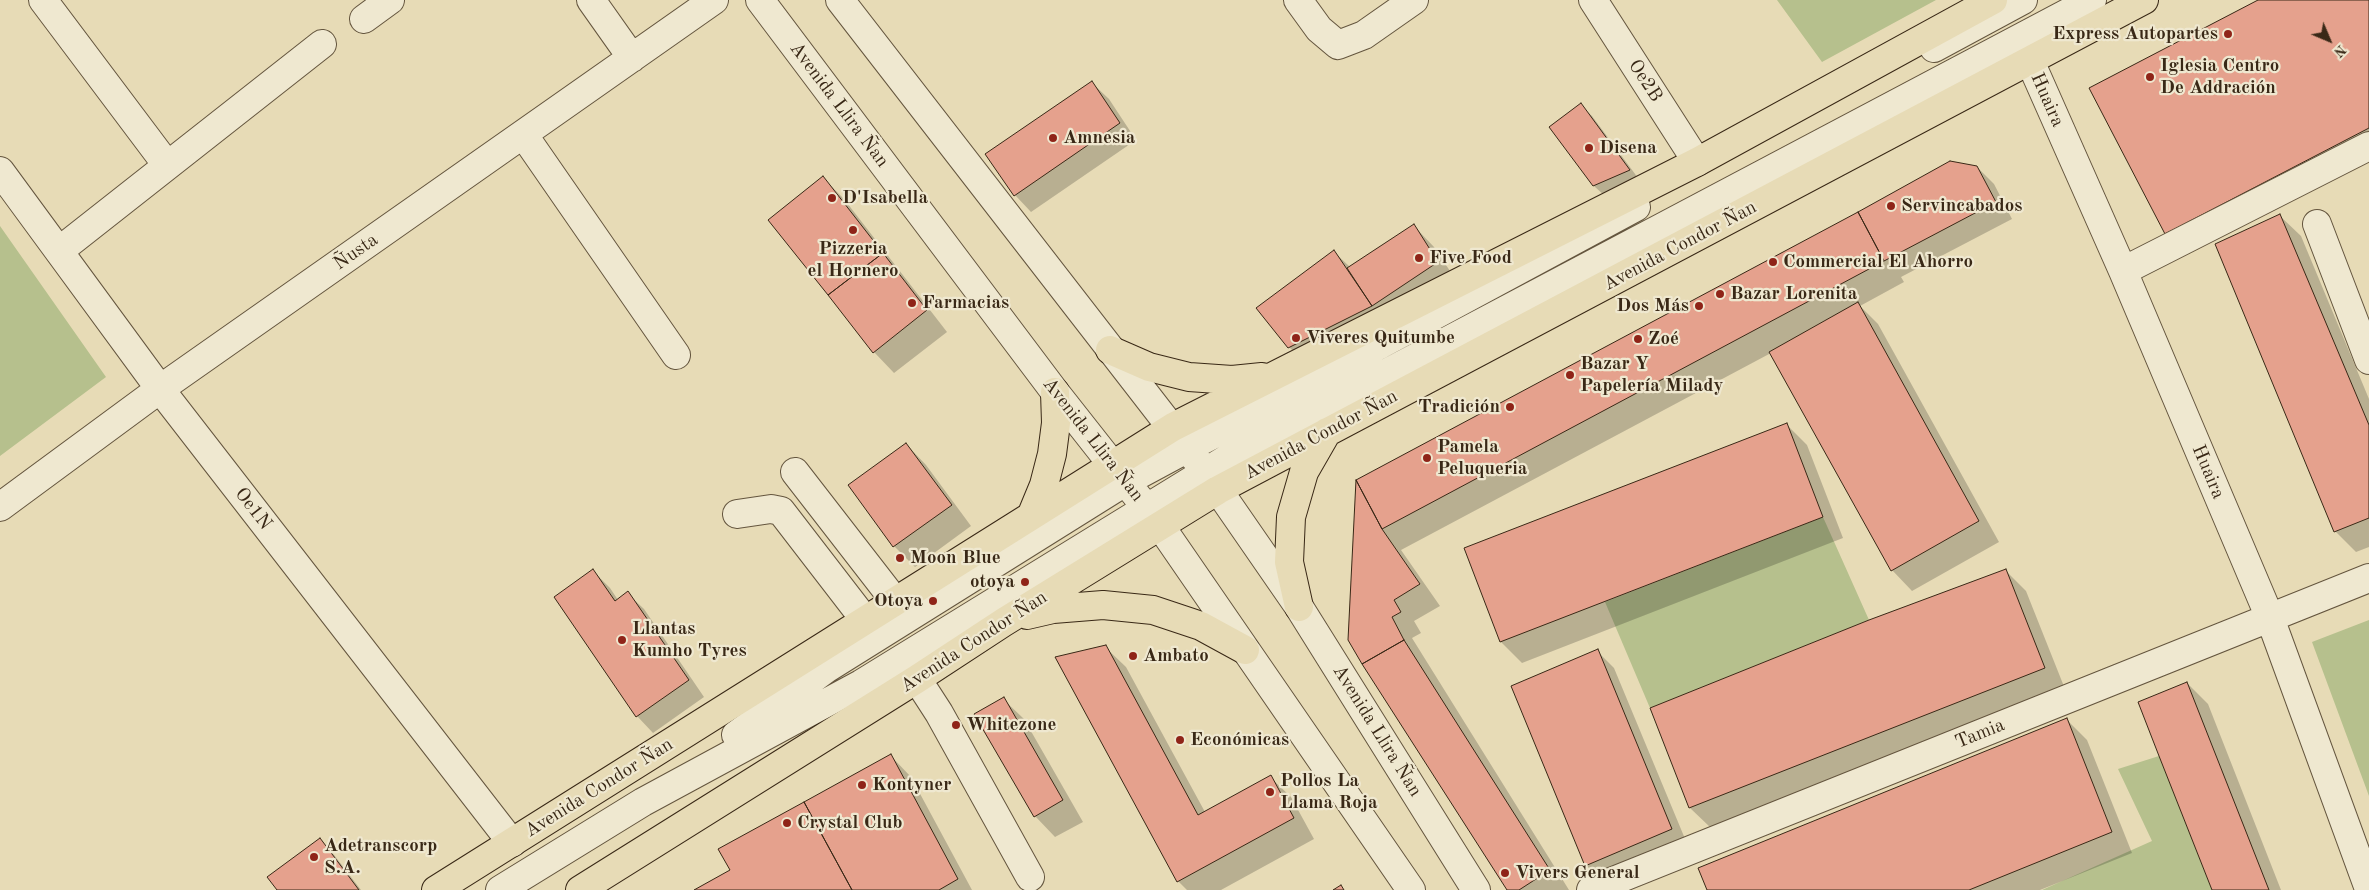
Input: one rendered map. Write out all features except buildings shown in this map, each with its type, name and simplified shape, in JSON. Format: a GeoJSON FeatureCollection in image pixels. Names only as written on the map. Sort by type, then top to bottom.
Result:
{"type":"FeatureCollection","features":[{"type":"Feature","properties":{"kind":"main road","name":"Avenida Condor Ñan"},"geometry":{"type":"LineString","coordinates":[[436,890],[1032,514],[1118,473],[1180,437],[1273,376],[1696,162],[1993,0]]}},
{"type":"Feature","properties":{"kind":"main road","name":"Avenida Condor Ñan"},"geometry":{"type":"LineString","coordinates":[[580,890],[918,679],[1004,622],[1152,516],[1212,480],[1327,432],[2144,0]]}},
{"type":"Feature","properties":{"kind":"main road"},"geometry":{"type":"LineString","coordinates":[[1110,350],[1149,367],[1189,377],[1232,380],[1273,376]]}},
{"type":"Feature","properties":{"kind":"main road"},"geometry":{"type":"LineString","coordinates":[[1032,514],[1044,485],[1052,454],[1056,423],[1055,392]]}},
{"type":"Feature","properties":{"kind":"main road"},"geometry":{"type":"LineString","coordinates":[[1299,607],[1289,562],[1291,517],[1304,472],[1327,432]]}},
{"type":"Feature","properties":{"kind":"main road"},"geometry":{"type":"LineString","coordinates":[[1004,622],[1053,608],[1103,605],[1136,608],[1153,610],[1201,626],[1245,650]]}},
{"type":"Feature","properties":{"kind":"street"},"geometry":{"type":"LineString","coordinates":[[44,0],[168,165]]}},
{"type":"Feature","properties":{"kind":"street"},"geometry":{"type":"LineString","coordinates":[[364,19],[390,0]]}},
{"type":"Feature","properties":{"kind":"street"},"geometry":{"type":"LineString","coordinates":[[591,0],[632,58]]}},
{"type":"Feature","properties":{"kind":"street","name":"Ñusta"},"geometry":{"type":"LineString","coordinates":[[0,507],[160,389],[714,0]]}},
{"type":"Feature","properties":{"kind":"street","name":"Avenida Llira Ñan"},"geometry":{"type":"LineString","coordinates":[[760,0],[1055,392],[1152,516],[1411,890]]}},
{"type":"Feature","properties":{"kind":"street","name":"Avenida Llira Ñan"},"geometry":{"type":"LineString","coordinates":[[840,0],[1212,480],[1299,607],[1476,890]]}},
{"type":"Feature","properties":{"kind":"street"},"geometry":{"type":"LineString","coordinates":[[1298,0],[1319,30],[1338,45],[1364,35],[1414,0]]}},
{"type":"Feature","properties":{"kind":"street","name":"Oe2B"},"geometry":{"type":"LineString","coordinates":[[1593,0],[1696,162]]}},
{"type":"Feature","properties":{"kind":"street"},"geometry":{"type":"LineString","coordinates":[[1180,437],[2023,0]]}},
{"type":"Feature","properties":{"kind":"street"},"geometry":{"type":"LineString","coordinates":[[1212,480],[2092,0]]}},
{"type":"Feature","properties":{"kind":"street"},"geometry":{"type":"LineString","coordinates":[[59,251],[322,44]]}},
{"type":"Feature","properties":{"kind":"street","name":"Huaira"},"geometry":{"type":"LineString","coordinates":[[2030,61],[2123,271],[2270,618],[2369,889]]}},
{"type":"Feature","properties":{"kind":"street"},"geometry":{"type":"LineString","coordinates":[[523,134],[676,355]]}},
{"type":"Feature","properties":{"kind":"street"},"geometry":{"type":"LineString","coordinates":[[2123,271],[2369,146]]}},
{"type":"Feature","properties":{"kind":"street","name":"Oe1N"},"geometry":{"type":"LineString","coordinates":[[0,171],[160,389],[512,843]]}},
{"type":"Feature","properties":{"kind":"street"},"geometry":{"type":"LineString","coordinates":[[2317,224],[2369,360]]}},
{"type":"Feature","properties":{"kind":"street"},"geometry":{"type":"LineString","coordinates":[[795,472],[895,601]]}},
{"type":"Feature","properties":{"kind":"street"},"geometry":{"type":"LineString","coordinates":[[644,802],[826,669],[1118,473]]}},
{"type":"Feature","properties":{"kind":"street"},"geometry":{"type":"LineString","coordinates":[[737,514],[771,508],[781,511],[865,620]]}},
{"type":"Feature","properties":{"kind":"street"},"geometry":{"type":"LineString","coordinates":[[500,890],[644,802],[860,684],[1152,516]]}},
{"type":"Feature","properties":{"kind":"street","name":"Tamia"},"geometry":{"type":"LineString","coordinates":[[1591,890],[1644,880],[2369,578]]}},
{"type":"Feature","properties":{"kind":"street"},"geometry":{"type":"LineString","coordinates":[[918,679],[939,713],[1030,877]]}},
{"type":"Feature","properties":{"kind":"green space"},"geometry":{"type":"Polygon","coordinates":[[[1777,0],[1936,0],[1822,62],[1777,0]]]}},
{"type":"Feature","properties":{"kind":"green space"},"geometry":{"type":"Polygon","coordinates":[[[0,226],[106,377],[0,456],[0,226]]]}},
{"type":"Feature","properties":{"kind":"green space"},"geometry":{"type":"Polygon","coordinates":[[[1823,517],[1869,620],[1650,708],[1605,602],[1823,517]]]}},
{"type":"Feature","properties":{"kind":"green space"},"geometry":{"type":"Polygon","coordinates":[[[2369,620],[2369,796],[2312,642],[2369,620]]]}},
{"type":"Feature","properties":{"kind":"green space"},"geometry":{"type":"Polygon","coordinates":[[[2159,756],[2212,890],[2042,890],[2152,841],[2118,769],[2159,756]]]}},
{"type":"Feature","properties":{"kind":"place","name":"Express Autopartes"},"geometry":{"type":"Point","coordinates":[2228,34]}},
{"type":"Feature","properties":{"kind":"place","name":"Iglesia Centro De Addración"},"geometry":{"type":"Point","coordinates":[2150,77]}},
{"type":"Feature","properties":{"kind":"place","name":"Amnesia"},"geometry":{"type":"Point","coordinates":[1053,138]}},
{"type":"Feature","properties":{"kind":"place","name":"Disena"},"geometry":{"type":"Point","coordinates":[1589,148]}},
{"type":"Feature","properties":{"kind":"place","name":"D'Isabella"},"geometry":{"type":"Point","coordinates":[832,198]}},
{"type":"Feature","properties":{"kind":"place","name":"Servincabados"},"geometry":{"type":"Point","coordinates":[1891,206]}},
{"type":"Feature","properties":{"kind":"place","name":"Pizzeria el Hornero"},"geometry":{"type":"Point","coordinates":[853,230]}},
{"type":"Feature","properties":{"kind":"place","name":"Five Food"},"geometry":{"type":"Point","coordinates":[1419,258]}},
{"type":"Feature","properties":{"kind":"place","name":"Commercial El Ahorro"},"geometry":{"type":"Point","coordinates":[1773,262]}},
{"type":"Feature","properties":{"kind":"place","name":"Bazar Lorenita"},"geometry":{"type":"Point","coordinates":[1720,294]}},
{"type":"Feature","properties":{"kind":"place","name":"Farmacias"},"geometry":{"type":"Point","coordinates":[912,303]}},
{"type":"Feature","properties":{"kind":"place","name":"Dos Más"},"geometry":{"type":"Point","coordinates":[1699,306]}},
{"type":"Feature","properties":{"kind":"place","name":"Viveres Quitumbe"},"geometry":{"type":"Point","coordinates":[1296,338]}},
{"type":"Feature","properties":{"kind":"place","name":"Zoé"},"geometry":{"type":"Point","coordinates":[1638,339]}},
{"type":"Feature","properties":{"kind":"place","name":"Bazar Y Papelería Milady"},"geometry":{"type":"Point","coordinates":[1570,375]}},
{"type":"Feature","properties":{"kind":"place","name":"Tradición"},"geometry":{"type":"Point","coordinates":[1510,407]}},
{"type":"Feature","properties":{"kind":"place","name":"Pamela Peluqueria"},"geometry":{"type":"Point","coordinates":[1427,458]}},
{"type":"Feature","properties":{"kind":"place","name":"Moon Blue"},"geometry":{"type":"Point","coordinates":[900,558]}},
{"type":"Feature","properties":{"kind":"place","name":"otoya"},"geometry":{"type":"Point","coordinates":[1025,582]}},
{"type":"Feature","properties":{"kind":"place","name":"Otoya"},"geometry":{"type":"Point","coordinates":[933,601]}},
{"type":"Feature","properties":{"kind":"place","name":"Llantas Kumho Tyres"},"geometry":{"type":"Point","coordinates":[622,640]}},
{"type":"Feature","properties":{"kind":"place","name":"Ambato"},"geometry":{"type":"Point","coordinates":[1133,656]}},
{"type":"Feature","properties":{"kind":"place","name":"Whitezone"},"geometry":{"type":"Point","coordinates":[956,725]}},
{"type":"Feature","properties":{"kind":"place","name":"Económicas"},"geometry":{"type":"Point","coordinates":[1180,740]}},
{"type":"Feature","properties":{"kind":"place","name":"Kontyner"},"geometry":{"type":"Point","coordinates":[862,785]}},
{"type":"Feature","properties":{"kind":"place","name":"Pollos La Llama Roja"},"geometry":{"type":"Point","coordinates":[1270,792]}},
{"type":"Feature","properties":{"kind":"place","name":"Crystal Club"},"geometry":{"type":"Point","coordinates":[787,823]}},
{"type":"Feature","properties":{"kind":"place","name":"Adetranscorp S.A."},"geometry":{"type":"Point","coordinates":[314,857]}},
{"type":"Feature","properties":{"kind":"place","name":"Vivers General"},"geometry":{"type":"Point","coordinates":[1505,873]}}]}
